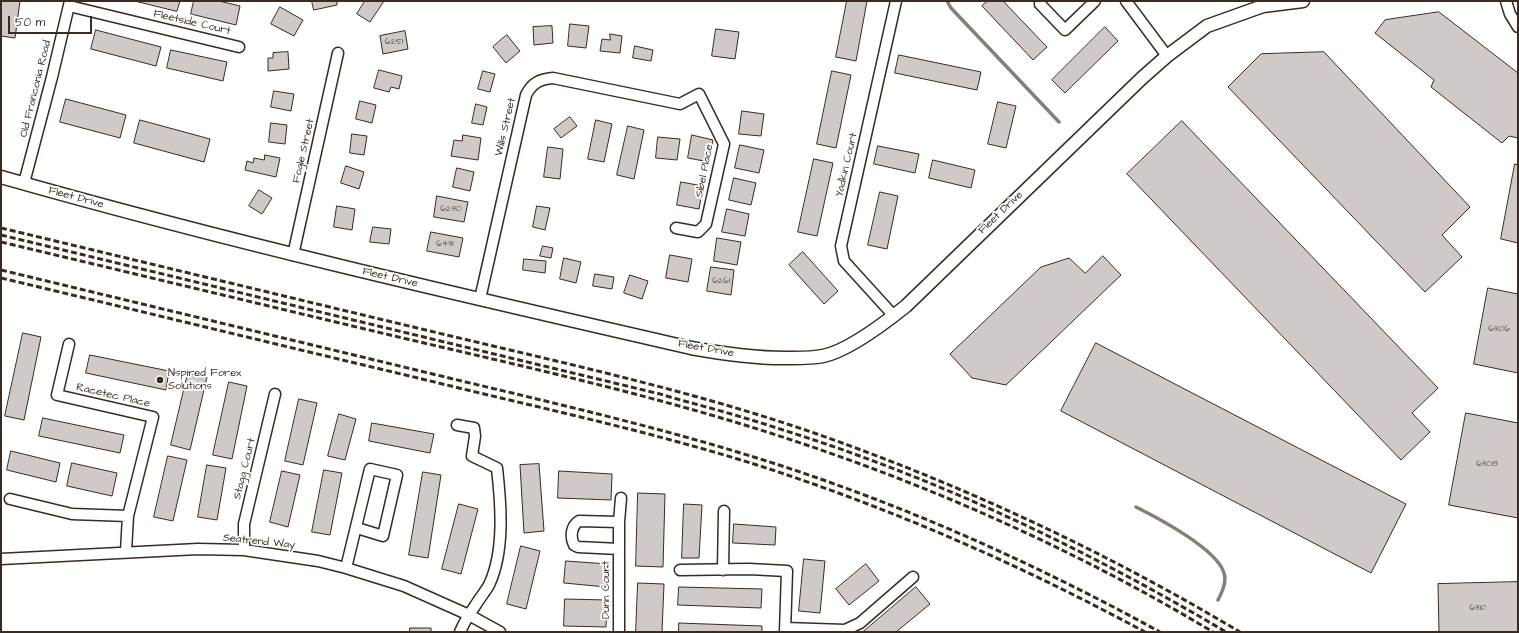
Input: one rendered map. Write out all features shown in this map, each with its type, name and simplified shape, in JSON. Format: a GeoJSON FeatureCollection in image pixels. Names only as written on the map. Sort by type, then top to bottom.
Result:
{"type":"FeatureCollection","features":[{"type":"Feature","properties":{"kind":"street","name":"Yadkin Court"},"geometry":{"type":"LineString","coordinates":[[894,316],[844,261],[841,246],[896,1]]}},
{"type":"Feature","properties":{"kind":"street"},"geometry":{"type":"LineString","coordinates":[[1041,1],[1040,4],[1065,30],[1091,2]]}},
{"type":"Feature","properties":{"kind":"street"},"geometry":{"type":"LineString","coordinates":[[1126,1],[1167,56]]}},
{"type":"Feature","properties":{"kind":"street","name":"Fleet Drive"},"geometry":{"type":"LineString","coordinates":[[1,177],[93,203],[293,255],[691,348],[763,358],[803,358],[823,356],[854,342],[894,316],[906,306],[1142,78],[1167,56],[1207,26],[1263,6],[1303,1]]}},
{"type":"Feature","properties":{"kind":"street"},"geometry":{"type":"LineString","coordinates":[[1506,1],[1510,14],[1518,27]]}},
{"type":"Feature","properties":{"kind":"street","name":"Fleetside Court"},"geometry":{"type":"LineString","coordinates":[[69,3],[239,47]]}},
{"type":"Feature","properties":{"kind":"street","name":"Old Franconia Road"},"geometry":{"type":"LineString","coordinates":[[24,184],[52,77],[69,3]]}},
{"type":"Feature","properties":{"kind":"street","name":"Fogle Street"},"geometry":{"type":"LineString","coordinates":[[293,255],[338,53]]}},
{"type":"Feature","properties":{"kind":"street","name":"Wills Street"},"geometry":{"type":"LineString","coordinates":[[480,299],[526,95],[529,88],[536,82],[543,79],[553,78],[680,104],[699,94]]}},
{"type":"Feature","properties":{"kind":"street","name":"Sibel Place"},"geometry":{"type":"LineString","coordinates":[[676,228],[698,232],[706,224],[724,144],[699,94]]}},
{"type":"Feature","properties":{"kind":"street","name":"Racetec Place"},"geometry":{"type":"LineString","coordinates":[[69,344],[57,395],[153,417],[128,516],[126,551]]}},
{"type":"Feature","properties":{"kind":"street","name":"Stagg Court"},"geometry":{"type":"LineString","coordinates":[[244,550],[244,524],[275,394]]}},
{"type":"Feature","properties":{"kind":"street"},"geometry":{"type":"LineString","coordinates":[[457,425],[474,428],[475,436],[472,456],[497,468],[500,497],[500,539],[497,561],[489,585],[468,615],[460,632]]}},
{"type":"Feature","properties":{"kind":"street"},"geometry":{"type":"LineString","coordinates":[[346,568],[370,470],[397,476],[383,536],[356,528]]}},
{"type":"Feature","properties":{"kind":"street","name":"Dunn Court"},"geometry":{"type":"LineString","coordinates":[[619,632],[619,522],[621,498]]}},
{"type":"Feature","properties":{"kind":"street"},"geometry":{"type":"LineString","coordinates":[[10,499],[72,514],[128,516]]}},
{"type":"Feature","properties":{"kind":"street"},"geometry":{"type":"LineString","coordinates":[[723,570],[724,511]]}},
{"type":"Feature","properties":{"kind":"street","name":"Dunn Court"},"geometry":{"type":"LineString","coordinates":[[619,522],[579,521],[574,524],[572,528],[574,545],[578,547],[619,549]]}},
{"type":"Feature","properties":{"kind":"street","name":"Seatrend Way"},"geometry":{"type":"LineString","coordinates":[[1,559],[198,548],[244,550],[318,561],[404,586],[468,615],[500,632]]}},
{"type":"Feature","properties":{"kind":"street"},"geometry":{"type":"LineString","coordinates":[[680,570],[787,571],[785,630],[845,630],[860,623],[913,577]]}},
{"type":"Feature","properties":{"kind":"building"},"geometry":{"type":"Polygon","coordinates":[[[1,1],[20,1],[15,38],[1,36],[1,1]]]}},
{"type":"Feature","properties":{"kind":"building"},"geometry":{"type":"Polygon","coordinates":[[[135,1],[180,1],[177,11],[135,1]]]}},
{"type":"Feature","properties":{"kind":"building"},"geometry":{"type":"Polygon","coordinates":[[[194,1],[219,1],[240,6],[236,25],[191,14],[194,1]]]}},
{"type":"Feature","properties":{"kind":"building"},"geometry":{"type":"Polygon","coordinates":[[[312,1],[337,1],[337,5],[314,10],[312,1]]]}},
{"type":"Feature","properties":{"kind":"building"},"geometry":{"type":"Polygon","coordinates":[[[365,1],[384,1],[370,22],[357,14],[365,1]]]}},
{"type":"Feature","properties":{"kind":"building"},"geometry":{"type":"Polygon","coordinates":[[[847,1],[867,1],[856,61],[836,57],[847,1]]]}},
{"type":"Feature","properties":{"kind":"building"},"geometry":{"type":"Polygon","coordinates":[[[988,1],[1003,1],[1047,47],[1033,60],[982,6],[988,1]]]}},
{"type":"Feature","properties":{"kind":"building"},"geometry":{"type":"Polygon","coordinates":[[[280,7],[303,20],[294,36],[271,24],[280,7]]]}},
{"type":"Feature","properties":{"kind":"building"},"geometry":{"type":"Polygon","coordinates":[[[1439,12],[1518,73],[1518,138],[1509,136],[1502,143],[1431,87],[1434,80],[1375,33],[1385,20],[1439,12]]]}},
{"type":"Feature","properties":{"kind":"building"},"geometry":{"type":"Polygon","coordinates":[[[570,24],[589,26],[586,48],[568,46],[570,24]]]}},
{"type":"Feature","properties":{"kind":"building"},"geometry":{"type":"Polygon","coordinates":[[[552,26],[553,43],[534,45],[533,27],[552,26]]]}},
{"type":"Feature","properties":{"kind":"building"},"geometry":{"type":"Polygon","coordinates":[[[1105,27],[1118,41],[1065,93],[1052,80],[1105,27]]]}},
{"type":"Feature","properties":{"kind":"building"},"geometry":{"type":"Polygon","coordinates":[[[716,29],[739,32],[735,59],[712,56],[716,29]]]}},
{"type":"Feature","properties":{"kind":"building"},"geometry":{"type":"Polygon","coordinates":[[[96,30],[161,47],[156,66],[91,49],[96,30]]]}},
{"type":"Feature","properties":{"kind":"building"},"geometry":{"type":"Polygon","coordinates":[[[405,31],[408,49],[383,54],[380,36],[405,31]]]}},
{"type":"Feature","properties":{"kind":"building"},"geometry":{"type":"Polygon","coordinates":[[[610,34],[622,36],[620,53],[600,51],[602,39],[610,40],[610,34]]]}},
{"type":"Feature","properties":{"kind":"building"},"geometry":{"type":"Polygon","coordinates":[[[507,35],[520,51],[506,63],[493,47],[507,35]]]}},
{"type":"Feature","properties":{"kind":"building"},"geometry":{"type":"Polygon","coordinates":[[[635,46],[653,50],[651,61],[633,58],[635,46]]]}},
{"type":"Feature","properties":{"kind":"building"},"geometry":{"type":"Polygon","coordinates":[[[171,50],[227,62],[223,81],[167,68],[171,50]]]}},
{"type":"Feature","properties":{"kind":"building"},"geometry":{"type":"Polygon","coordinates":[[[288,52],[289,69],[268,71],[268,58],[273,58],[273,53],[288,52]]]}},
{"type":"Feature","properties":{"kind":"building"},"geometry":{"type":"Polygon","coordinates":[[[1324,52],[1470,207],[1442,235],[1462,257],[1425,292],[1228,87],[1261,54],[1324,52]]]}},
{"type":"Feature","properties":{"kind":"building"},"geometry":{"type":"Polygon","coordinates":[[[899,55],[981,72],[977,90],[895,73],[899,55]]]}},
{"type":"Feature","properties":{"kind":"building"},"geometry":{"type":"Polygon","coordinates":[[[379,70],[402,76],[399,89],[391,87],[389,92],[374,88],[379,70]]]}},
{"type":"Feature","properties":{"kind":"building"},"geometry":{"type":"Polygon","coordinates":[[[483,71],[495,74],[490,92],[478,89],[483,71]]]}},
{"type":"Feature","properties":{"kind":"building"},"geometry":{"type":"Polygon","coordinates":[[[832,71],[851,75],[836,148],[817,144],[832,71]]]}},
{"type":"Feature","properties":{"kind":"building"},"geometry":{"type":"Polygon","coordinates":[[[274,91],[294,94],[291,111],[271,107],[274,91]]]}},
{"type":"Feature","properties":{"kind":"building"},"geometry":{"type":"Polygon","coordinates":[[[66,99],[126,115],[120,138],[60,122],[66,99]]]}},
{"type":"Feature","properties":{"kind":"building"},"geometry":{"type":"Polygon","coordinates":[[[360,101],[376,105],[372,123],[356,119],[360,101]]]}},
{"type":"Feature","properties":{"kind":"building"},"geometry":{"type":"Polygon","coordinates":[[[998,102],[1016,106],[1006,148],[988,144],[998,102]]]}},
{"type":"Feature","properties":{"kind":"building"},"geometry":{"type":"Polygon","coordinates":[[[476,104],[487,107],[483,125],[472,123],[476,104]]]}},
{"type":"Feature","properties":{"kind":"building"},"geometry":{"type":"Polygon","coordinates":[[[742,111],[764,114],[761,136],[739,134],[742,111]]]}},
{"type":"Feature","properties":{"kind":"building"},"geometry":{"type":"Polygon","coordinates":[[[570,117],[577,126],[561,138],[554,129],[570,117]]]}},
{"type":"Feature","properties":{"kind":"building"},"geometry":{"type":"Polygon","coordinates":[[[140,120],[210,139],[204,162],[134,143],[140,120]]]}},
{"type":"Feature","properties":{"kind":"building"},"geometry":{"type":"Polygon","coordinates":[[[596,120],[612,124],[604,162],[588,159],[596,120]]]}},
{"type":"Feature","properties":{"kind":"building"},"geometry":{"type":"Polygon","coordinates":[[[1182,121],[1438,388],[1412,413],[1430,432],[1401,460],[1127,174],[1182,121]]]}},
{"type":"Feature","properties":{"kind":"building"},"geometry":{"type":"Polygon","coordinates":[[[271,123],[287,125],[285,144],[269,142],[271,123]]]}},
{"type":"Feature","properties":{"kind":"building"},"geometry":{"type":"Polygon","coordinates":[[[628,126],[644,130],[634,179],[617,175],[628,126]]]}},
{"type":"Feature","properties":{"kind":"building"},"geometry":{"type":"Polygon","coordinates":[[[352,134],[367,136],[364,155],[350,153],[352,134]]]}},
{"type":"Feature","properties":{"kind":"building"},"geometry":{"type":"Polygon","coordinates":[[[463,135],[481,138],[478,160],[451,156],[454,140],[462,141],[463,135]]]}},
{"type":"Feature","properties":{"kind":"building"},"geometry":{"type":"Polygon","coordinates":[[[692,135],[713,140],[709,162],[688,158],[692,135]]]}},
{"type":"Feature","properties":{"kind":"building"},"geometry":{"type":"Polygon","coordinates":[[[658,137],[680,139],[677,160],[656,158],[658,137]]]}},
{"type":"Feature","properties":{"kind":"building"},"geometry":{"type":"Polygon","coordinates":[[[740,145],[764,150],[759,173],[735,168],[740,145]]]}},
{"type":"Feature","properties":{"kind":"building"},"geometry":{"type":"Polygon","coordinates":[[[878,146],[919,154],[915,173],[874,164],[878,146]]]}},
{"type":"Feature","properties":{"kind":"building"},"geometry":{"type":"Polygon","coordinates":[[[548,147],[563,149],[560,179],[544,177],[548,147]]]}},
{"type":"Feature","properties":{"kind":"building"},"geometry":{"type":"Polygon","coordinates":[[[265,155],[280,158],[276,177],[245,170],[247,161],[253,163],[254,158],[264,160],[265,155]]]}},
{"type":"Feature","properties":{"kind":"building"},"geometry":{"type":"Polygon","coordinates":[[[814,159],[833,163],[817,236],[798,232],[814,159]]]}},
{"type":"Feature","properties":{"kind":"building"},"geometry":{"type":"Polygon","coordinates":[[[933,160],[975,170],[971,188],[929,178],[933,160]]]}},
{"type":"Feature","properties":{"kind":"building"},"geometry":{"type":"Polygon","coordinates":[[[1515,164],[1518,165],[1518,243],[1501,239],[1515,164]]]}},
{"type":"Feature","properties":{"kind":"building"},"geometry":{"type":"Polygon","coordinates":[[[346,166],[364,172],[359,189],[341,183],[346,166]]]}},
{"type":"Feature","properties":{"kind":"building"},"geometry":{"type":"Polygon","coordinates":[[[457,168],[474,172],[470,191],[453,187],[457,168]]]}},
{"type":"Feature","properties":{"kind":"building"},"geometry":{"type":"Polygon","coordinates":[[[734,178],[756,183],[751,205],[729,200],[734,178]]]}},
{"type":"Feature","properties":{"kind":"building"},"geometry":{"type":"Polygon","coordinates":[[[681,182],[703,186],[699,209],[677,205],[681,182]]]}},
{"type":"Feature","properties":{"kind":"building"},"geometry":{"type":"Polygon","coordinates":[[[259,190],[272,198],[262,214],[249,206],[259,190]]]}},
{"type":"Feature","properties":{"kind":"building"},"geometry":{"type":"Polygon","coordinates":[[[880,192],[898,196],[887,249],[868,245],[880,192]]]}},
{"type":"Feature","properties":{"kind":"building"},"geometry":{"type":"Polygon","coordinates":[[[437,196],[468,202],[464,222],[434,217],[437,196]]]}},
{"type":"Feature","properties":{"kind":"building"},"geometry":{"type":"Polygon","coordinates":[[[337,206],[355,209],[352,230],[334,227],[337,206]]]}},
{"type":"Feature","properties":{"kind":"building"},"geometry":{"type":"Polygon","coordinates":[[[537,206],[550,208],[545,230],[533,227],[537,206]]]}},
{"type":"Feature","properties":{"kind":"building"},"geometry":{"type":"Polygon","coordinates":[[[727,209],[749,214],[745,236],[722,232],[727,209]]]}},
{"type":"Feature","properties":{"kind":"building"},"geometry":{"type":"Polygon","coordinates":[[[373,227],[391,229],[389,244],[370,242],[373,227]]]}},
{"type":"Feature","properties":{"kind":"building"},"geometry":{"type":"Polygon","coordinates":[[[431,232],[463,238],[459,257],[427,251],[431,232]]]}},
{"type":"Feature","properties":{"kind":"building"},"geometry":{"type":"Polygon","coordinates":[[[717,238],[741,242],[737,265],[714,261],[717,238]]]}},
{"type":"Feature","properties":{"kind":"building"},"geometry":{"type":"Polygon","coordinates":[[[543,246],[553,248],[551,258],[540,256],[543,246]]]}},
{"type":"Feature","properties":{"kind":"building"},"geometry":{"type":"Polygon","coordinates":[[[803,252],[838,291],[824,304],[789,265],[803,252]]]}},
{"type":"Feature","properties":{"kind":"building"},"geometry":{"type":"Polygon","coordinates":[[[670,255],[692,259],[688,282],[666,278],[670,255]]]}},
{"type":"Feature","properties":{"kind":"building"},"geometry":{"type":"Polygon","coordinates":[[[1103,256],[1121,275],[1006,385],[972,378],[950,354],[1041,267],[1069,258],[1085,273],[1103,256]]]}},
{"type":"Feature","properties":{"kind":"building"},"geometry":{"type":"Polygon","coordinates":[[[564,258],[581,262],[576,283],[560,279],[564,258]]]}},
{"type":"Feature","properties":{"kind":"building"},"geometry":{"type":"Polygon","coordinates":[[[524,259],[546,261],[545,273],[523,270],[524,259]]]}},
{"type":"Feature","properties":{"kind":"building"},"geometry":{"type":"Polygon","coordinates":[[[711,267],[734,270],[731,295],[707,291],[711,267]]]}},
{"type":"Feature","properties":{"kind":"building"},"geometry":{"type":"Polygon","coordinates":[[[595,274],[614,277],[612,289],[593,286],[595,274]]]}},
{"type":"Feature","properties":{"kind":"building"},"geometry":{"type":"Polygon","coordinates":[[[630,275],[648,281],[642,299],[624,293],[630,275]]]}},
{"type":"Feature","properties":{"kind":"building"},"geometry":{"type":"Polygon","coordinates":[[[1488,288],[1518,294],[1518,373],[1474,364],[1488,288]]]}},
{"type":"Feature","properties":{"kind":"building"},"geometry":{"type":"Polygon","coordinates":[[[23,333],[41,337],[24,420],[5,416],[23,333]]]}},
{"type":"Feature","properties":{"kind":"building"},"geometry":{"type":"Polygon","coordinates":[[[1096,343],[1406,504],[1371,573],[1061,411],[1096,343]]]}},
{"type":"Feature","properties":{"kind":"building"},"geometry":{"type":"Polygon","coordinates":[[[90,355],[169,371],[166,390],[86,373],[90,355]]]}},
{"type":"Feature","properties":{"kind":"building"},"geometry":{"type":"Polygon","coordinates":[[[188,373],[207,377],[190,450],[171,445],[188,373]]]}},
{"type":"Feature","properties":{"kind":"building"},"geometry":{"type":"Polygon","coordinates":[[[229,382],[247,386],[232,459],[213,455],[229,382]]]}},
{"type":"Feature","properties":{"kind":"building"},"geometry":{"type":"Polygon","coordinates":[[[299,399],[317,403],[303,465],[285,461],[299,399]]]}},
{"type":"Feature","properties":{"kind":"building"},"geometry":{"type":"Polygon","coordinates":[[[1466,413],[1518,423],[1518,518],[1449,505],[1466,413]]]}},
{"type":"Feature","properties":{"kind":"building"},"geometry":{"type":"Polygon","coordinates":[[[339,414],[356,419],[345,460],[328,456],[339,414]]]}},
{"type":"Feature","properties":{"kind":"building"},"geometry":{"type":"Polygon","coordinates":[[[43,418],[124,435],[120,453],[39,436],[43,418]]]}},
{"type":"Feature","properties":{"kind":"building"},"geometry":{"type":"Polygon","coordinates":[[[372,423],[434,434],[430,453],[369,441],[372,423]]]}},
{"type":"Feature","properties":{"kind":"building"},"geometry":{"type":"Polygon","coordinates":[[[11,451],[60,463],[56,482],[7,470],[11,451]]]}},
{"type":"Feature","properties":{"kind":"building"},"geometry":{"type":"Polygon","coordinates":[[[168,456],[187,460],[173,521],[154,517],[168,456]]]}},
{"type":"Feature","properties":{"kind":"building"},"geometry":{"type":"Polygon","coordinates":[[[72,463],[117,473],[112,496],[67,486],[72,463]]]}},
{"type":"Feature","properties":{"kind":"building"},"geometry":{"type":"Polygon","coordinates":[[[539,464],[544,531],[524,533],[520,465],[539,464]]]}},
{"type":"Feature","properties":{"kind":"building"},"geometry":{"type":"Polygon","coordinates":[[[207,465],[226,468],[217,520],[198,517],[207,465]]]}},
{"type":"Feature","properties":{"kind":"building"},"geometry":{"type":"Polygon","coordinates":[[[324,470],[342,473],[330,535],[312,532],[324,470]]]}},
{"type":"Feature","properties":{"kind":"building"},"geometry":{"type":"Polygon","coordinates":[[[282,471],[300,475],[288,527],[270,522],[282,471]]]}},
{"type":"Feature","properties":{"kind":"building"},"geometry":{"type":"Polygon","coordinates":[[[559,471],[612,474],[611,500],[558,498],[559,471]]]}},
{"type":"Feature","properties":{"kind":"building"},"geometry":{"type":"Polygon","coordinates":[[[423,472],[441,475],[428,558],[409,555],[423,472]]]}},
{"type":"Feature","properties":{"kind":"building"},"geometry":{"type":"Polygon","coordinates":[[[638,493],[665,494],[663,567],[636,566],[638,493]]]}},
{"type":"Feature","properties":{"kind":"building"},"geometry":{"type":"Polygon","coordinates":[[[459,504],[478,509],[461,574],[442,569],[459,504]]]}},
{"type":"Feature","properties":{"kind":"building"},"geometry":{"type":"Polygon","coordinates":[[[684,504],[702,505],[699,558],[682,558],[684,504]]]}},
{"type":"Feature","properties":{"kind":"building"},"geometry":{"type":"Polygon","coordinates":[[[734,524],[776,527],[775,545],[733,543],[734,524]]]}},
{"type":"Feature","properties":{"kind":"building"},"geometry":{"type":"Polygon","coordinates":[[[521,546],[540,551],[526,609],[507,604],[521,546]]]}},
{"type":"Feature","properties":{"kind":"building"},"geometry":{"type":"Polygon","coordinates":[[[804,559],[825,561],[820,613],[799,611],[804,559]]]}},
{"type":"Feature","properties":{"kind":"building"},"geometry":{"type":"Polygon","coordinates":[[[566,561],[608,564],[606,587],[564,583],[566,561]]]}},
{"type":"Feature","properties":{"kind":"building"},"geometry":{"type":"Polygon","coordinates":[[[866,564],[879,581],[849,605],[836,589],[866,564]]]}},
{"type":"Feature","properties":{"kind":"building"},"geometry":{"type":"Polygon","coordinates":[[[1518,582],[1518,632],[1439,632],[1438,584],[1518,582]]]}},
{"type":"Feature","properties":{"kind":"building"},"geometry":{"type":"Polygon","coordinates":[[[638,583],[664,584],[662,632],[636,632],[638,583]]]}},
{"type":"Feature","properties":{"kind":"building"},"geometry":{"type":"Polygon","coordinates":[[[679,587],[762,589],[761,608],[678,605],[679,587]]]}},
{"type":"Feature","properties":{"kind":"building"},"geometry":{"type":"Polygon","coordinates":[[[916,587],[930,604],[896,632],[863,632],[916,587]]]}},
{"type":"Feature","properties":{"kind":"building"},"geometry":{"type":"Polygon","coordinates":[[[565,599],[607,600],[606,627],[564,626],[565,599]]]}},
{"type":"Feature","properties":{"kind":"building"},"geometry":{"type":"Polygon","coordinates":[[[679,623],[762,626],[762,632],[679,632],[679,623]]]}},
{"type":"Feature","properties":{"kind":"building"},"geometry":{"type":"Polygon","coordinates":[[[410,628],[431,628],[431,632],[410,632],[410,628]]]}},
{"type":"Feature","properties":{"kind":"waterway"},"geometry":{"type":"LineString","coordinates":[[947,1],[951,8],[1059,122]]}},
{"type":"Feature","properties":{"kind":"waterway"},"geometry":{"type":"LineString","coordinates":[[1136,507],[1186,535],[1199,544],[1219,564],[1224,573],[1225,580],[1218,600]]}},
{"type":"Feature","properties":{"kind":"railway"},"geometry":{"type":"LineString","coordinates":[[1,228],[592,370],[683,393],[773,419],[872,454],[981,498],[1034,522],[1138,575],[1240,632]]}},
{"type":"Feature","properties":{"kind":"railway"},"geometry":{"type":"LineString","coordinates":[[1,235],[660,394],[728,413],[820,442],[925,481],[1028,526],[1129,577],[1226,632]]}},
{"type":"Feature","properties":{"kind":"railway"},"geometry":{"type":"LineString","coordinates":[[1,242],[573,378],[738,423],[861,464],[982,513],[1100,569],[1213,632]]}},
{"type":"Feature","properties":{"kind":"railway"},"geometry":{"type":"LineString","coordinates":[[1,270],[643,425],[779,465],[925,519],[1021,561],[1114,607],[1160,632]]}},
{"type":"Feature","properties":{"kind":"railway"},"geometry":{"type":"LineString","coordinates":[[1,278],[588,419],[715,452],[807,482],[906,519],[1003,561],[1098,607],[1145,632]]}},
{"type":"Feature","properties":{"kind":"place","name":"Nspired Forex Solutions"},"geometry":{"type":"Point","coordinates":[160,380]}}]}
